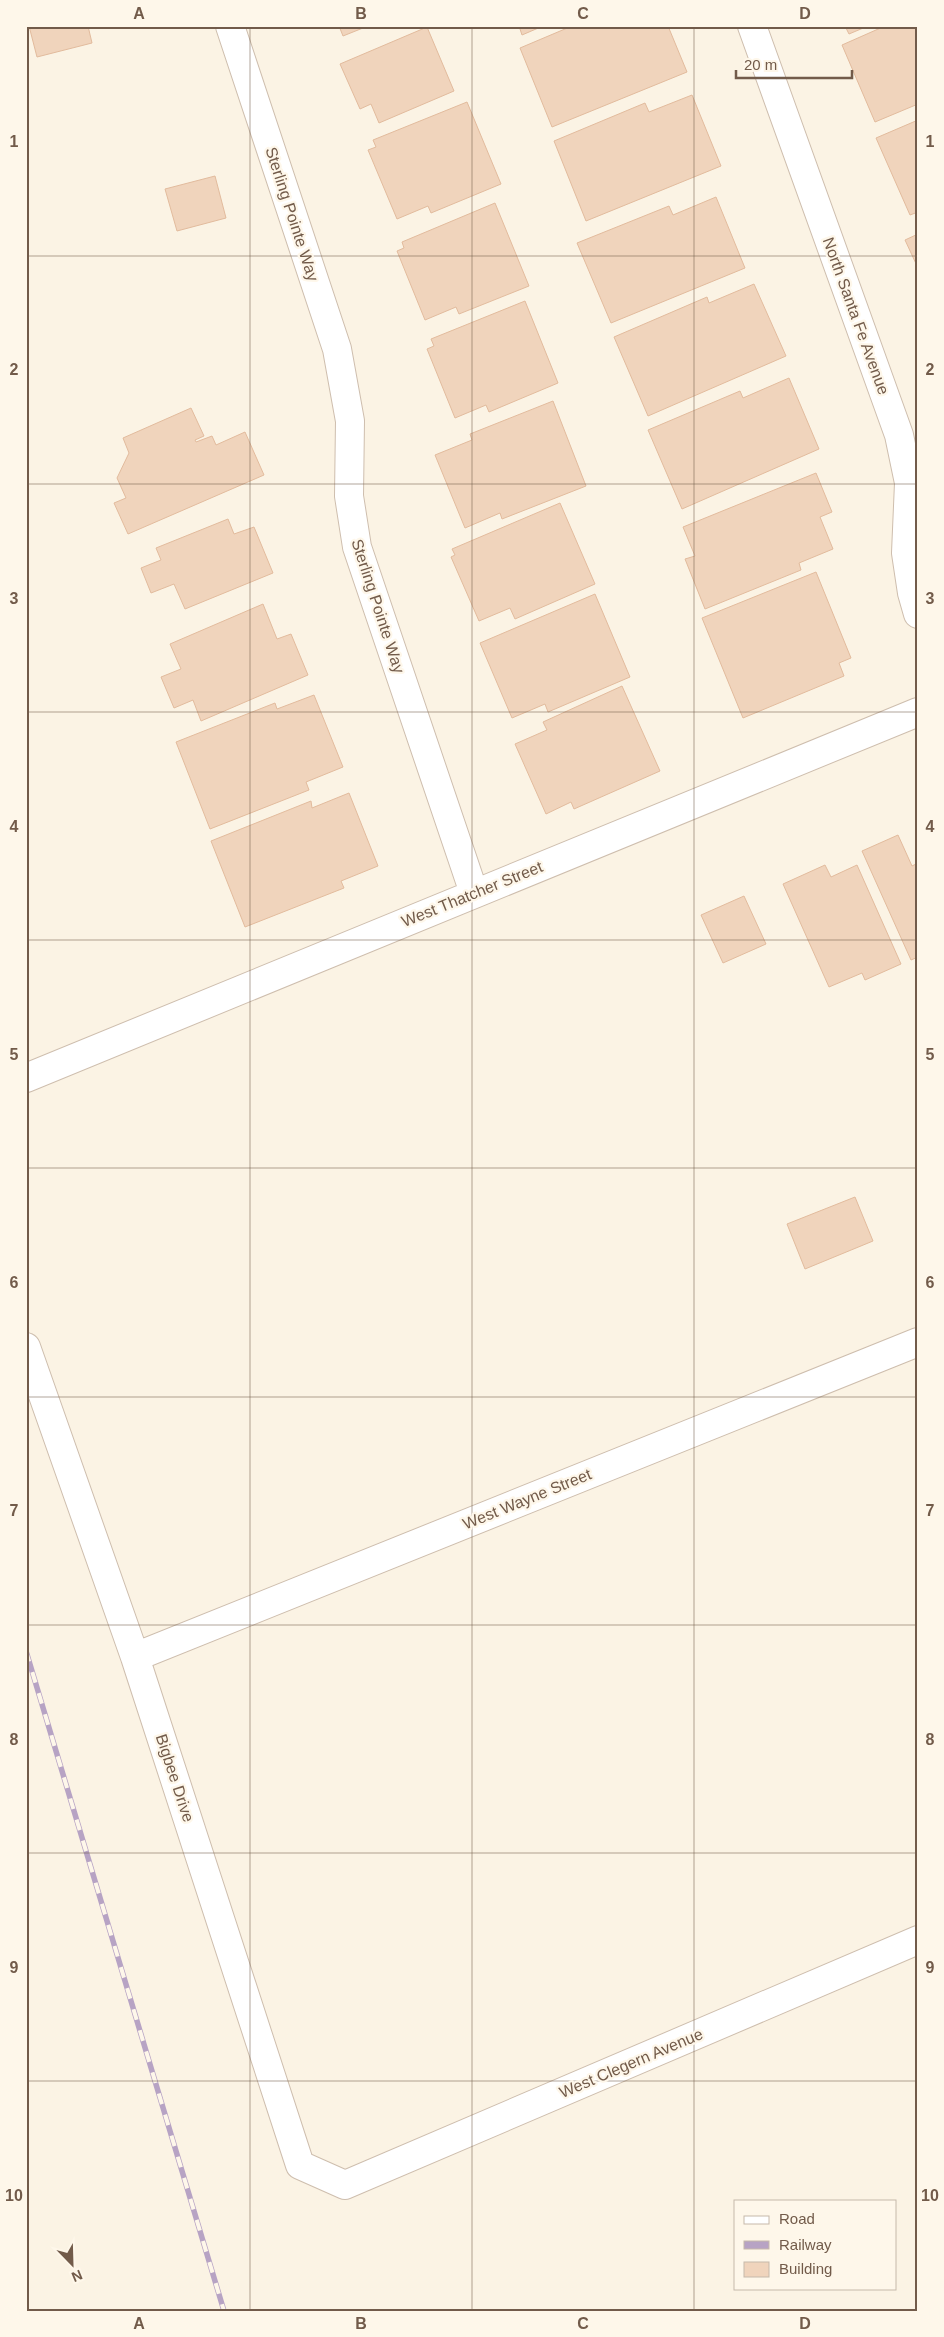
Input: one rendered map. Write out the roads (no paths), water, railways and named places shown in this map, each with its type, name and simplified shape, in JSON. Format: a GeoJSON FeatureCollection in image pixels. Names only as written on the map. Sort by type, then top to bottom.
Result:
{"type":"FeatureCollection","features":[{"type":"Feature","properties":{"kind":"street","name":"Sterling Pointe Way"},"geometry":{"type":"LineString","coordinates":[[230,26],[337,349],[350,422],[349,496],[357,547],[474,893]]}},
{"type":"Feature","properties":{"kind":"street","name":"North Santa Fe Avenue"},"geometry":{"type":"LineString","coordinates":[[752,26],[899,435],[909,483],[906,553],[912,593],[918,614]]}},
{"type":"Feature","properties":{"kind":"street","name":"West Thatcher Street"},"geometry":{"type":"LineString","coordinates":[[26,1078],[918,712]]}},
{"type":"Feature","properties":{"kind":"street","name":"West Wayne Street"},"geometry":{"type":"LineString","coordinates":[[135,1657],[918,1342]]}},
{"type":"Feature","properties":{"kind":"street","name":"Bigbee Drive"},"geometry":{"type":"LineString","coordinates":[[26,1347],[135,1657],[300,2165],[345,2185]]}},
{"type":"Feature","properties":{"kind":"street","name":"West Clegern Avenue"},"geometry":{"type":"LineString","coordinates":[[345,2185],[918,1940]]}},
{"type":"Feature","properties":{"kind":"railway"},"geometry":{"type":"LineString","coordinates":[[26,1651],[224,2311]]}}]}
